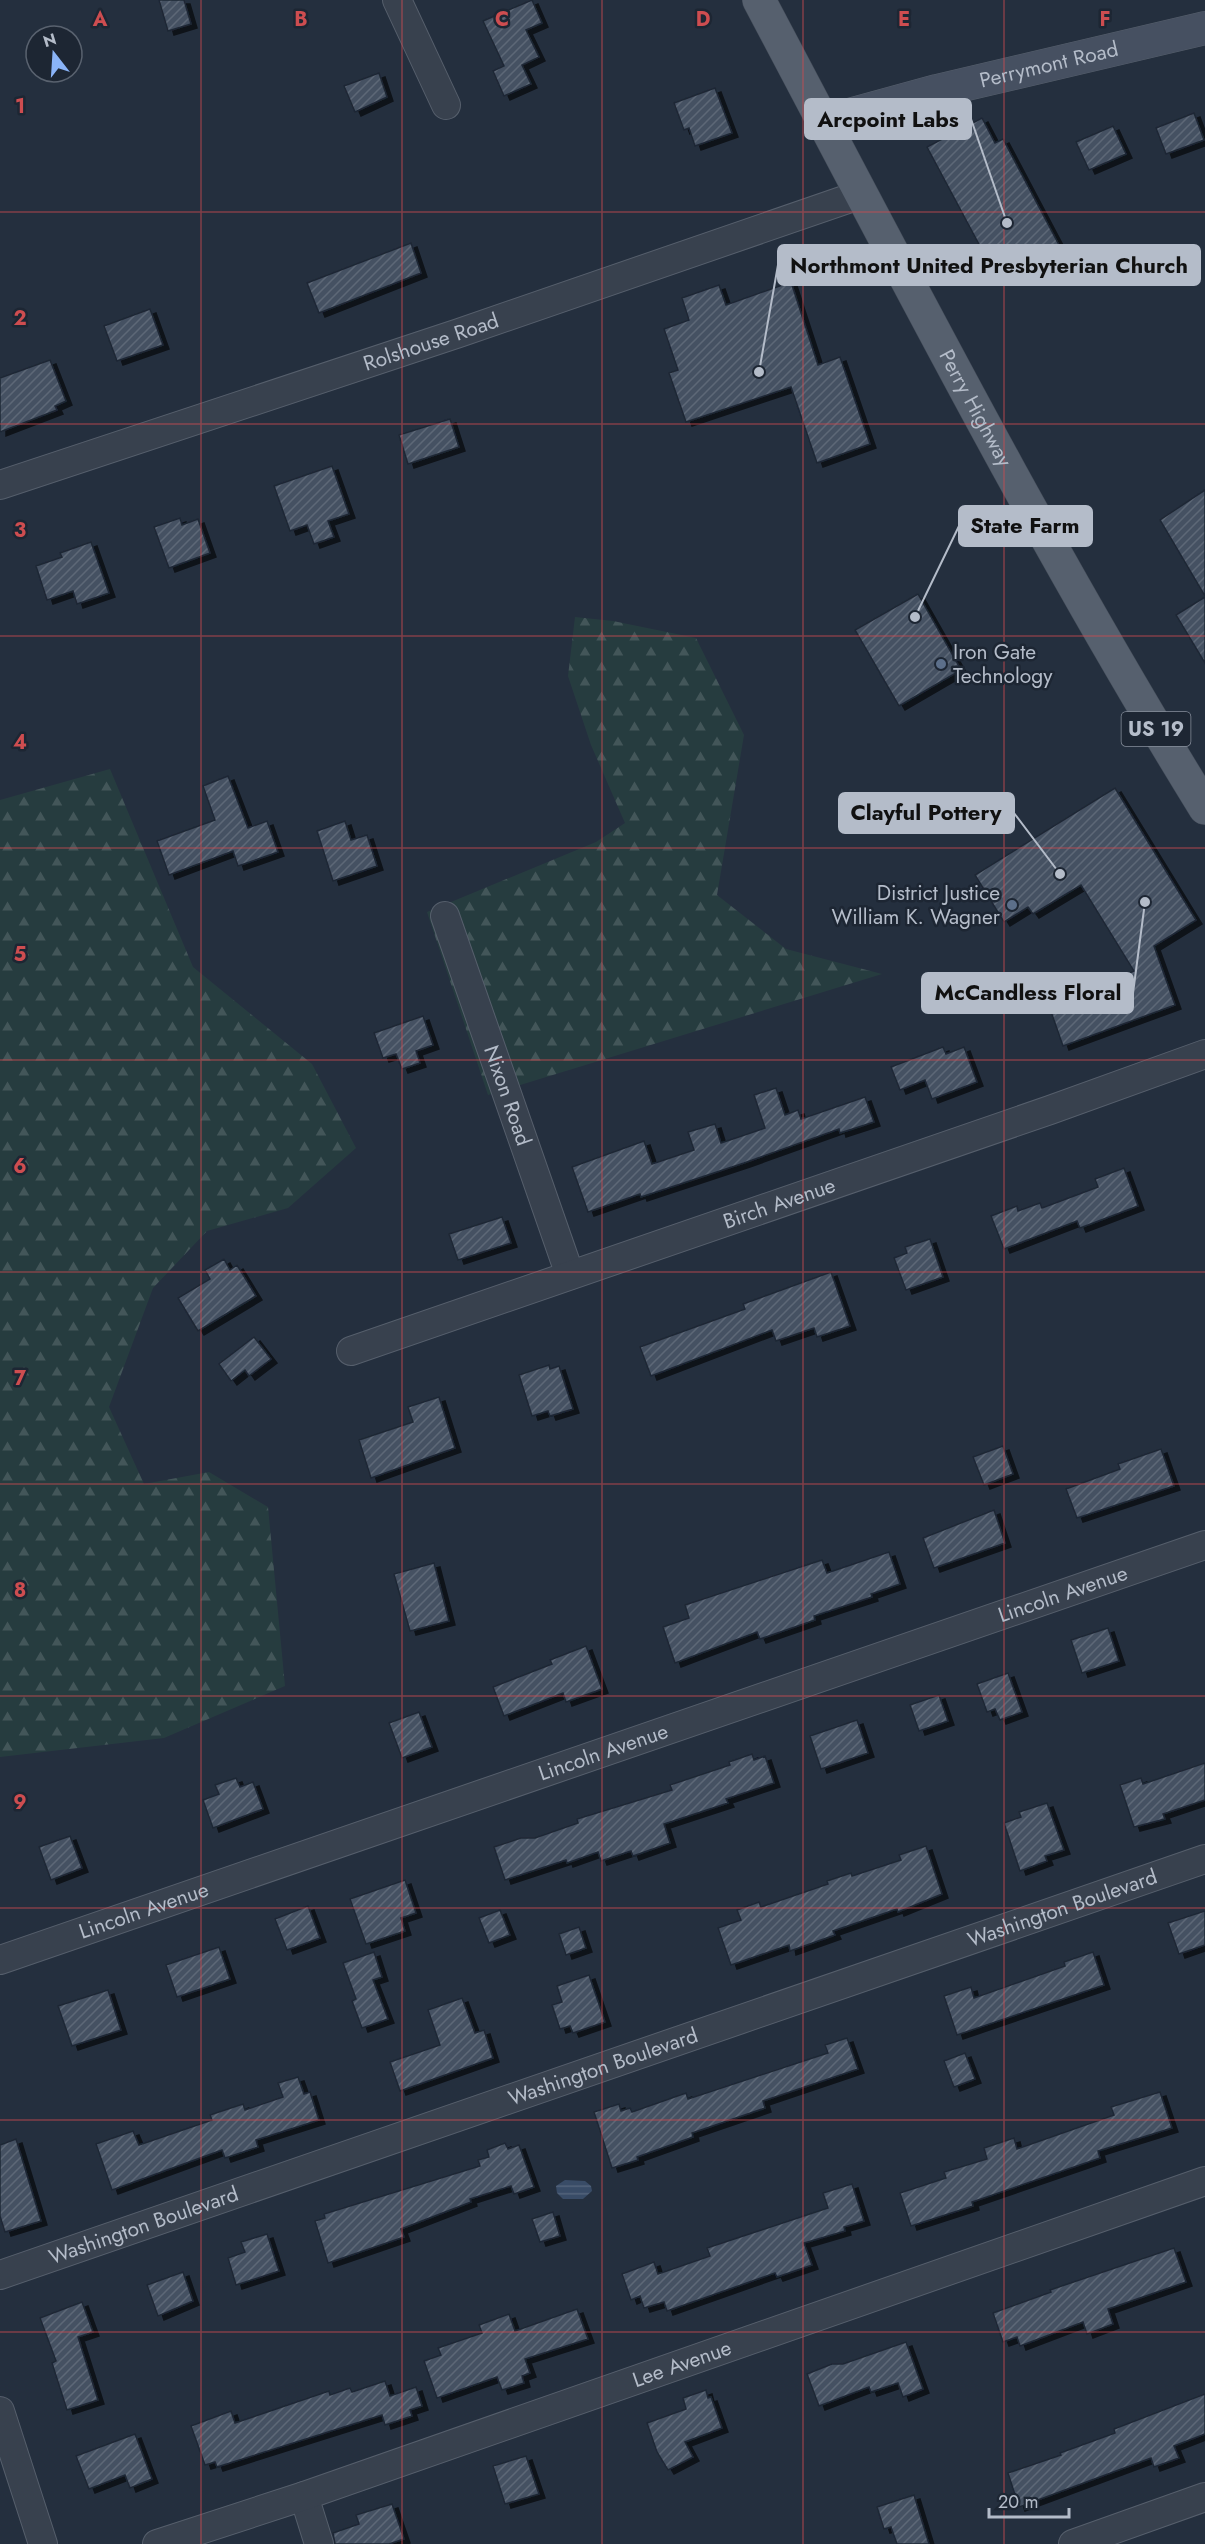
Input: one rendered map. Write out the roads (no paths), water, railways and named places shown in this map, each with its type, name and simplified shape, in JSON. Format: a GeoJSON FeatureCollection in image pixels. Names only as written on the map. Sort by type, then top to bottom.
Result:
{"type":"FeatureCollection","features":[{"type":"Feature","properties":{"kind":"main road","name":"Perry Highway"},"geometry":{"type":"LineString","coordinates":[[759,0],[1036,521],[1108,649],[1205,808]]}},
{"type":"Feature","properties":{"kind":"street"},"geometry":{"type":"LineString","coordinates":[[397,0],[446,105]]}},
{"type":"Feature","properties":{"kind":"street","name":"Perrymont Road"},"geometry":{"type":"LineString","coordinates":[[824,122],[938,91],[1205,28]]}},
{"type":"Feature","properties":{"kind":"street","name":"Rolshouse Road"},"geometry":{"type":"LineString","coordinates":[[0,485],[459,333],[622,274],[862,194]]}},
{"type":"Feature","properties":{"kind":"street","name":"Nixon Road"},"geometry":{"type":"LineString","coordinates":[[445,916],[570,1275]]}},
{"type":"Feature","properties":{"kind":"street","name":"Birch Avenue"},"geometry":{"type":"LineString","coordinates":[[351,1351],[1050,1110],[1205,1054]]}},
{"type":"Feature","properties":{"kind":"street","name":"Lincoln Avenue"},"geometry":{"type":"LineString","coordinates":[[0,1960],[1205,1545]]}},
{"type":"Feature","properties":{"kind":"street","name":"Washington Boulevard"},"geometry":{"type":"LineString","coordinates":[[0,2275],[1205,1859]]}},
{"type":"Feature","properties":{"kind":"street","name":"Lee Avenue"},"geometry":{"type":"LineString","coordinates":[[157,2544],[304,2496],[1205,2181]]}},
{"type":"Feature","properties":{"kind":"street"},"geometry":{"type":"LineString","coordinates":[[0,2411],[43,2544]]}},
{"type":"Feature","properties":{"kind":"street"},"geometry":{"type":"LineString","coordinates":[[304,2496],[319,2544]]}},
{"type":"Feature","properties":{"kind":"street"},"geometry":{"type":"LineString","coordinates":[[1073,2544],[1205,2497]]}},
{"type":"Feature","properties":{"kind":"water"},"geometry":{"type":"Polygon","coordinates":[[[565,2180],[585,2181],[591,2186],[592,2191],[583,2199],[563,2199],[557,2193],[556,2186],[565,2180]]]}},
{"type":"Feature","properties":{"kind":"place","name":"Arcpoint Labs"},"geometry":{"type":"Point","coordinates":[1007,223]}},
{"type":"Feature","properties":{"kind":"place","name":"Northmont United Presbyterian Church"},"geometry":{"type":"Point","coordinates":[759,372]}},
{"type":"Feature","properties":{"kind":"place","name":"State Farm"},"geometry":{"type":"Point","coordinates":[915,617]}},
{"type":"Feature","properties":{"kind":"place","name":"Iron Gate Technology"},"geometry":{"type":"Point","coordinates":[941,664]}},
{"type":"Feature","properties":{"kind":"place","name":"Clayful Pottery"},"geometry":{"type":"Point","coordinates":[1060,874]}},
{"type":"Feature","properties":{"kind":"place","name":"McCandless Floral"},"geometry":{"type":"Point","coordinates":[1145,902]}},
{"type":"Feature","properties":{"kind":"place","name":"District Justice William K. Wagner"},"geometry":{"type":"Point","coordinates":[1012,905]}}]}
